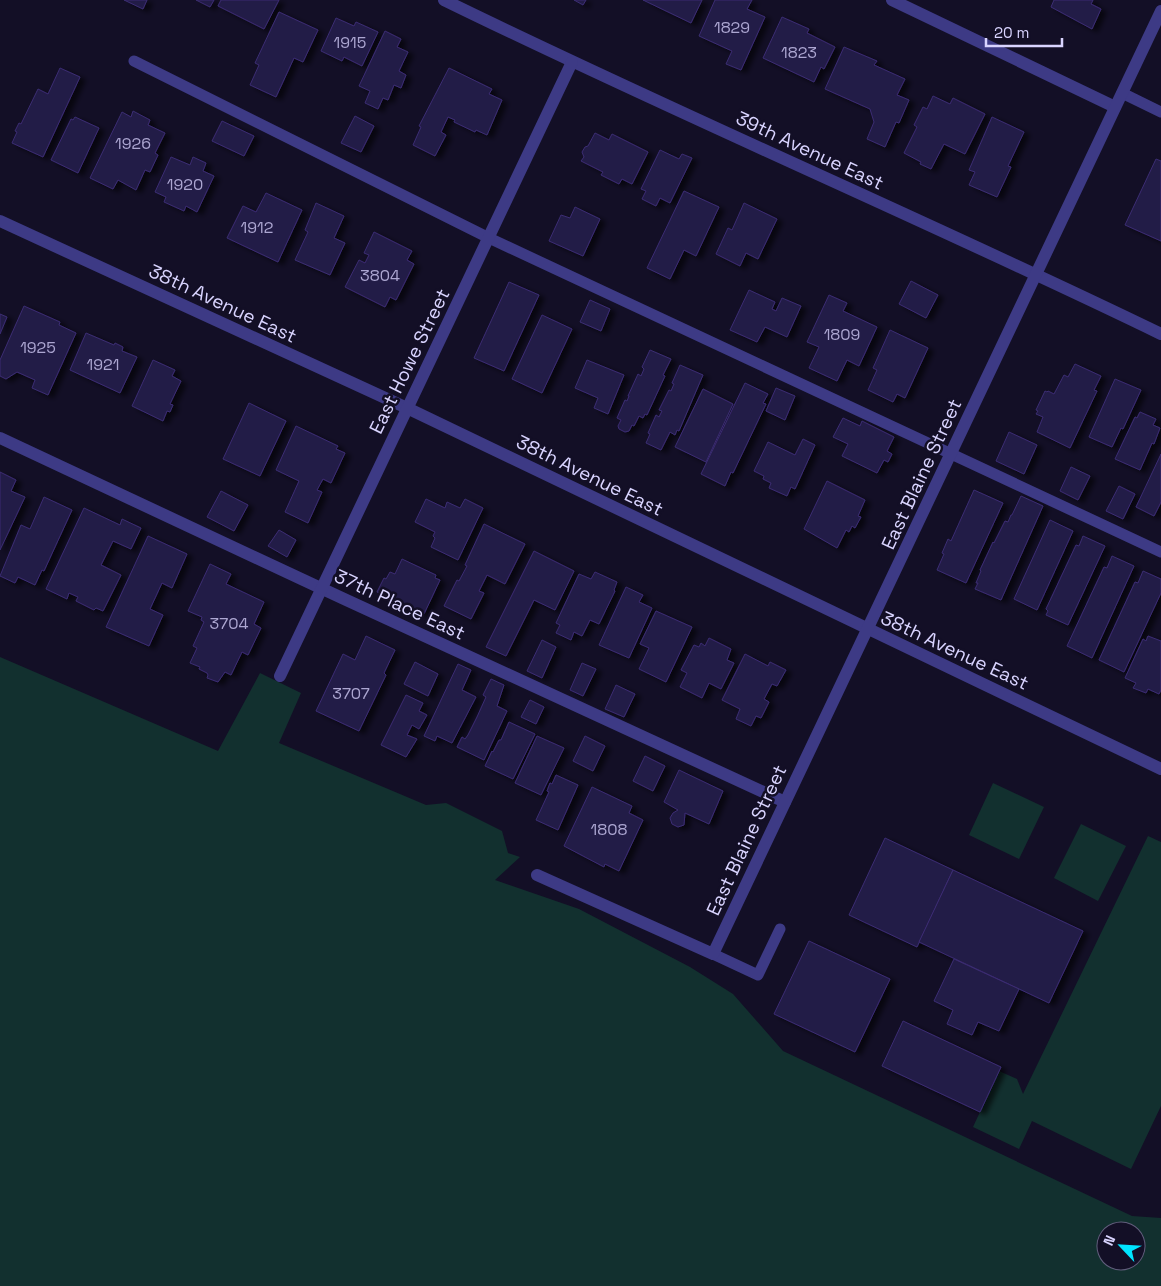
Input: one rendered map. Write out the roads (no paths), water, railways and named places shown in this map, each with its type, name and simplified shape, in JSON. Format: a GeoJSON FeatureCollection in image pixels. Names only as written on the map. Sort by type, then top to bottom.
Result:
{"type":"FeatureCollection","features":[{"type":"Feature","properties":{"kind":"street","name":"39th Avenue East"},"geometry":{"type":"LineString","coordinates":[[444,0],[572,62],[1036,274],[1161,334]]}},
{"type":"Feature","properties":{"kind":"street"},"geometry":{"type":"LineString","coordinates":[[892,0],[1115,107]]}},
{"type":"Feature","properties":{"kind":"street","name":"East Blaine Street"},"geometry":{"type":"LineString","coordinates":[[713,954],[1161,11]]}},
{"type":"Feature","properties":{"kind":"street","name":"East Howe Street"},"geometry":{"type":"LineString","coordinates":[[280,676],[572,62]]}},
{"type":"Feature","properties":{"kind":"street","name":"38th Avenue East"},"geometry":{"type":"LineString","coordinates":[[0,221],[407,408],[1161,769]]}},
{"type":"Feature","properties":{"kind":"street","name":"37th Place East"},"geometry":{"type":"LineString","coordinates":[[0,438],[785,802]]}},
{"type":"Feature","properties":{"kind":"street"},"geometry":{"type":"LineString","coordinates":[[537,875],[713,954]]}},
{"type":"Feature","properties":{"kind":"lane"},"geometry":{"type":"LineString","coordinates":[[134,61],[489,238],[1161,552]]}},
{"type":"Feature","properties":{"kind":"lane"},"geometry":{"type":"LineString","coordinates":[[1122,93],[1161,112]]}},
{"type":"Feature","properties":{"kind":"lane"},"geometry":{"type":"LineString","coordinates":[[713,954],[758,975],[780,929]]}}]}
